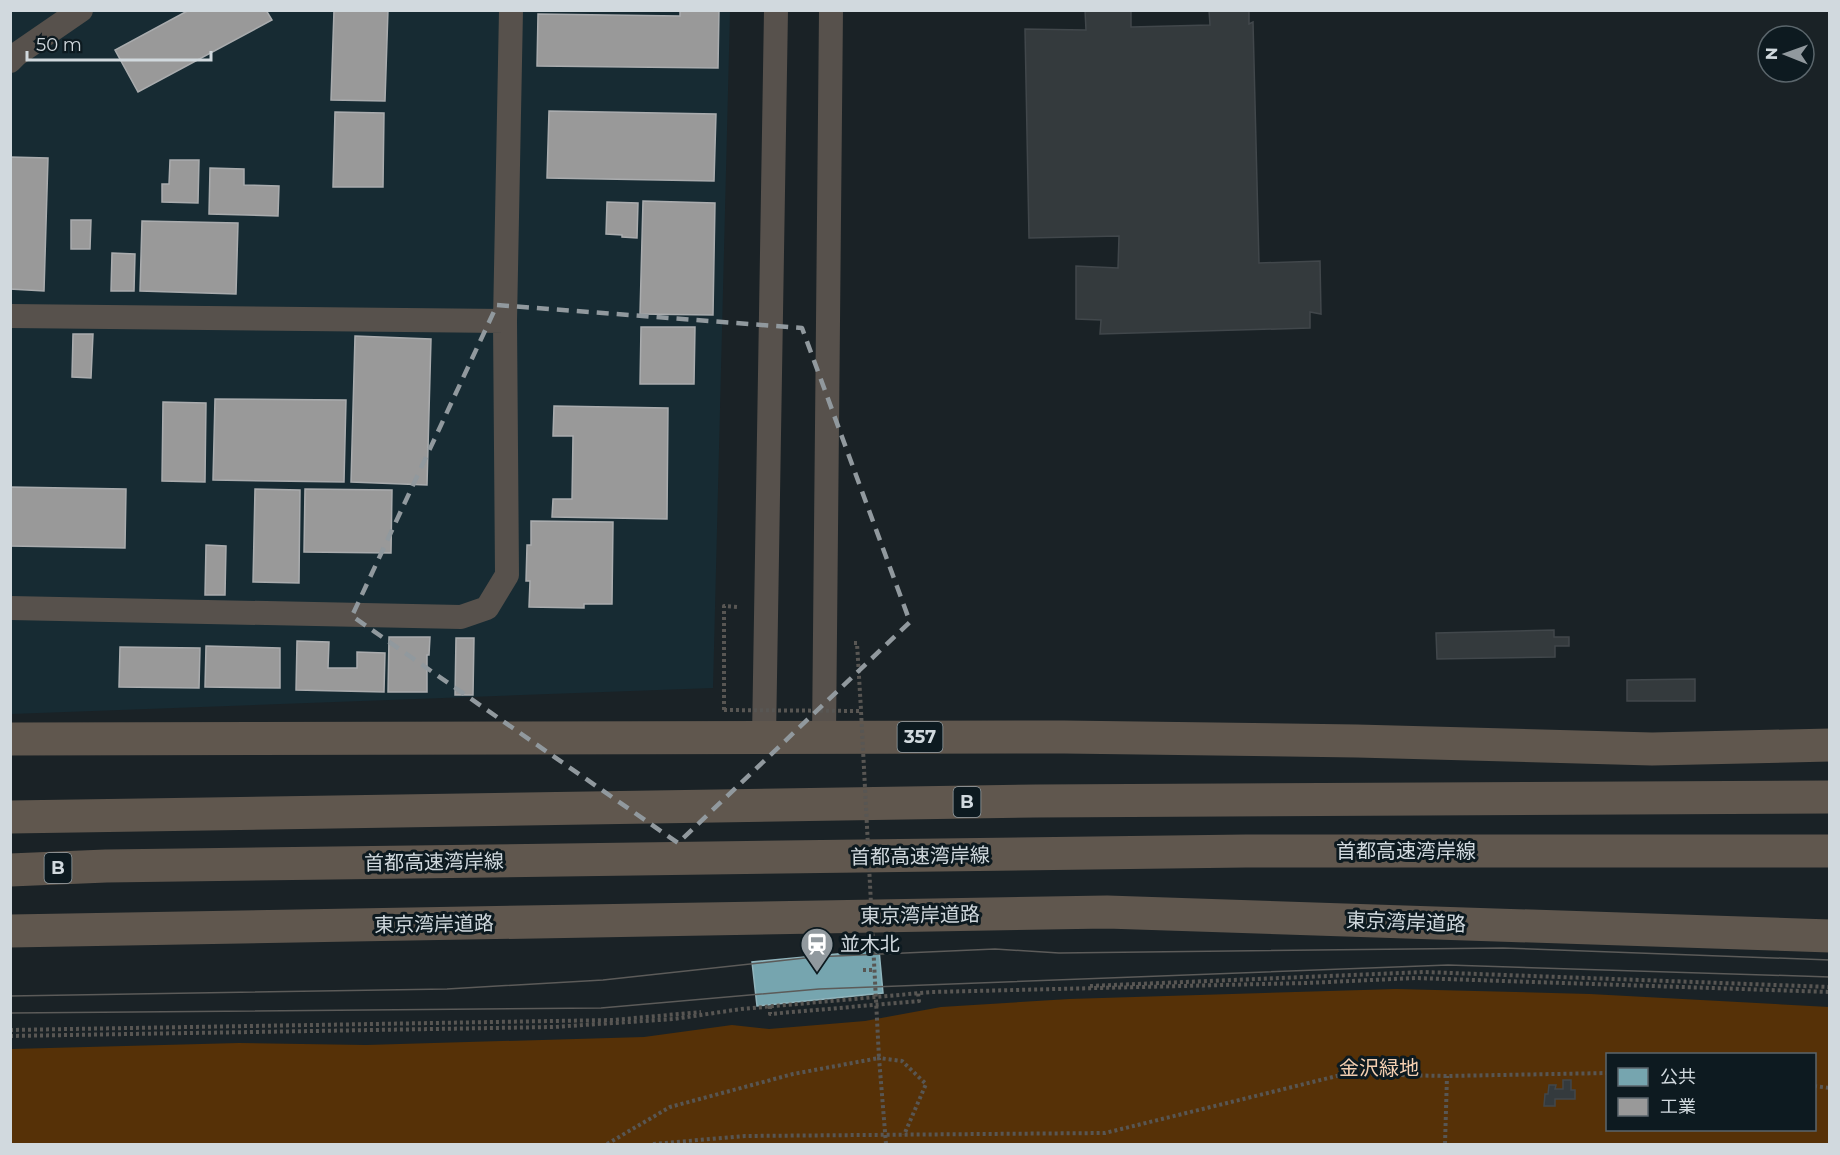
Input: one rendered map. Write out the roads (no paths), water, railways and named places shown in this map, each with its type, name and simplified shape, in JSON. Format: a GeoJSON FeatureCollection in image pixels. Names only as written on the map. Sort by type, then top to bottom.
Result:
{"type":"FeatureCollection","features":[{"type":"Feature","properties":{"kind":"highway","name":"357"},"geometry":{"type":"LineString","coordinates":[[10,739],[1064,736],[1652,748],[1830,745]]}},
{"type":"Feature","properties":{"kind":"highway","name":"B"},"geometry":{"type":"LineString","coordinates":[[10,817],[1036,801],[1830,797]]}},
{"type":"Feature","properties":{"kind":"highway","name":"首都高速湾岸線"},"geometry":{"type":"LineString","coordinates":[[10,870],[106,866],[1246,851],[1830,851]]}},
{"type":"Feature","properties":{"kind":"highway","name":"東京湾岸道路"},"geometry":{"type":"LineString","coordinates":[[10,931],[1107,912],[1830,936]]}},
{"type":"Feature","properties":{"kind":"street"},"geometry":{"type":"LineString","coordinates":[[10,61],[81,10]]}},
{"type":"Feature","properties":{"kind":"street"},"geometry":{"type":"LineString","coordinates":[[10,608],[461,616],[487,608],[507,575],[505,321],[511,10]]}},
{"type":"Feature","properties":{"kind":"street"},"geometry":{"type":"LineString","coordinates":[[764,738],[776,10]]}},
{"type":"Feature","properties":{"kind":"street"},"geometry":{"type":"LineString","coordinates":[[824,738],[831,10]]}},
{"type":"Feature","properties":{"kind":"street"},"geometry":{"type":"LineString","coordinates":[[10,316],[505,321]]}},
{"type":"Feature","properties":{"kind":"tram line"},"geometry":{"type":"LineString","coordinates":[[10,996],[447,989],[603,980],[814,957],[995,949],[1059,953],[1503,948],[1830,960]]}},
{"type":"Feature","properties":{"kind":"tram line"},"geometry":{"type":"LineString","coordinates":[[10,1013],[601,1008],[819,989],[1448,965],[1830,977]]}},
{"type":"Feature","properties":{"kind":"place","name":"並木北"},"geometry":{"type":"Point","coordinates":[817,973]}},
{"type":"Feature","properties":{"kind":"park label","name":"金沢緑地"},"geometry":{"type":"Point","coordinates":[1379,1068]}}]}
